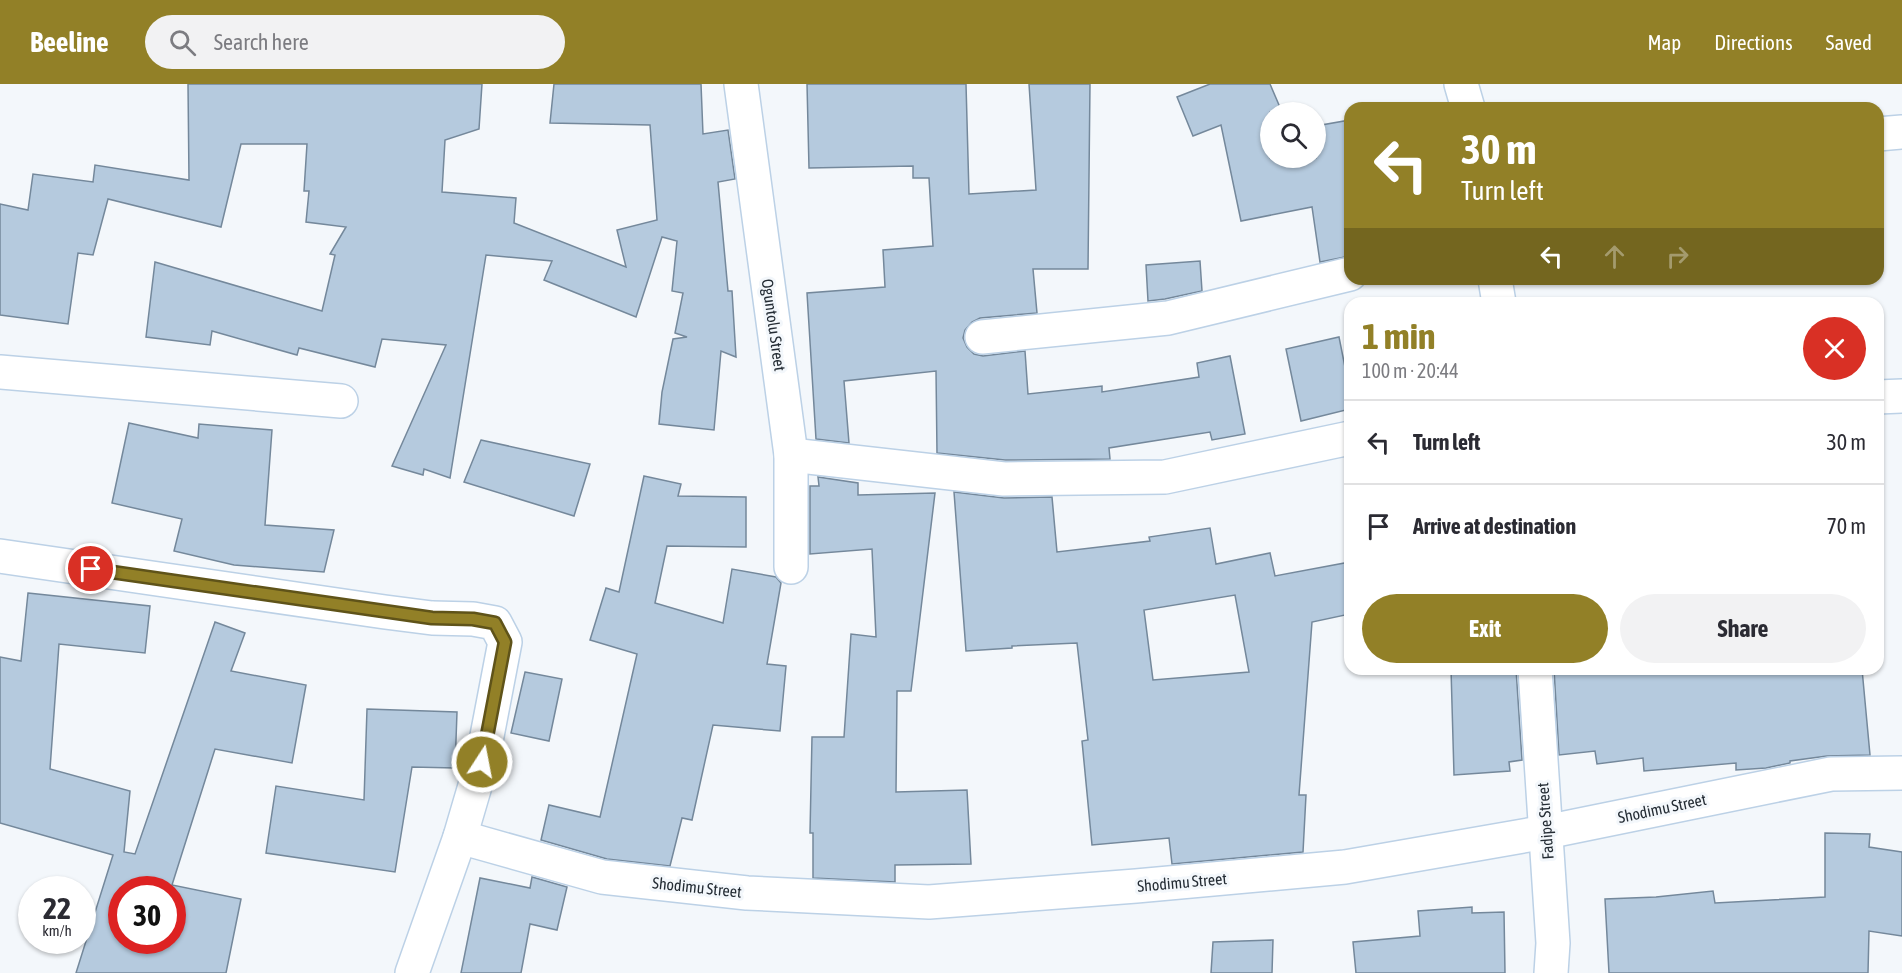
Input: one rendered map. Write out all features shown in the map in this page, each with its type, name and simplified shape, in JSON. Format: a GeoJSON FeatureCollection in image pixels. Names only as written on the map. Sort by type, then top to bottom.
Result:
{"type":"FeatureCollection","features":[{"type":"Feature","properties":{"kind":"street","name":"Oguntolu Street"},"geometry":{"type":"LineString","coordinates":[[741,84],[791,455],[791,567]]}},
{"type":"Feature","properties":{"kind":"street"},"geometry":{"type":"LineString","coordinates":[[1461,84],[1466,102]]}},
{"type":"Feature","properties":{"kind":"street"},"geometry":{"type":"LineString","coordinates":[[1884,134],[1902,132]]}},
{"type":"Feature","properties":{"kind":"street"},"geometry":{"type":"LineString","coordinates":[[982,337],[1168,318],[1344,275]]}},
{"type":"Feature","properties":{"kind":"street"},"geometry":{"type":"LineString","coordinates":[[0,372],[341,401]]}},
{"type":"Feature","properties":{"kind":"street"},"geometry":{"type":"LineString","coordinates":[[1884,397],[1902,396]]}},
{"type":"Feature","properties":{"kind":"street"},"geometry":{"type":"LineString","coordinates":[[791,455],[1004,479],[1165,477],[1344,439]]}},
{"type":"Feature","properties":{"kind":"street"},"geometry":{"type":"LineString","coordinates":[[0,556],[420,617],[473,619],[495,623],[505,642],[482,762],[460,837],[412,973]]}},
{"type":"Feature","properties":{"kind":"street","name":"Fadipe Street"},"geometry":{"type":"LineString","coordinates":[[1535,675],[1552,943],[1551,973]]}},
{"type":"Feature","properties":{"kind":"street","name":"Shodimu Street"},"geometry":{"type":"LineString","coordinates":[[460,837],[602,877],[747,892],[929,902],[1345,867],[1546,832],[1831,774],[1902,773]]}},
{"type":"Feature","properties":{"kind":"building"},"geometry":{"type":"Polygon","coordinates":[[[188,84],[482,84],[479,129],[445,140],[442,192],[516,198],[514,223],[626,267],[617,230],[657,220],[650,125],[550,123],[554,84],[701,84],[703,134],[728,130],[735,179],[718,182],[728,291],[732,291],[736,357],[721,351],[714,430],[659,424],[662,392],[673,339],[687,337],[675,333],[683,293],[672,291],[677,241],[662,237],[636,317],[544,280],[552,261],[486,255],[450,478],[424,469],[423,475],[392,466],[446,345],[382,339],[375,367],[299,348],[297,355],[212,331],[210,345],[146,337],[155,262],[322,311],[335,255],[330,254],[346,227],[306,222],[309,191],[304,191],[307,144],[241,144],[221,227],[108,199],[93,255],[78,253],[68,324],[0,315],[0,204],[28,210],[33,174],[93,182],[95,165],[189,180],[188,84]]]}},
{"type":"Feature","properties":{"kind":"building"},"geometry":{"type":"Polygon","coordinates":[[[807,84],[966,84],[969,194],[1036,190],[1029,84],[1090,84],[1088,269],[1033,269],[1037,313],[980,318],[972,322],[965,330],[963,338],[967,347],[974,354],[983,356],[1025,351],[1028,394],[1102,386],[1102,392],[1199,377],[1197,363],[1230,356],[1245,434],[1212,440],[1210,432],[1109,448],[1110,459],[1005,460],[937,453],[936,371],[844,381],[849,443],[816,439],[807,293],[885,287],[883,250],[933,246],[929,178],[913,178],[913,166],[809,168],[807,84]]]}},
{"type":"Feature","properties":{"kind":"building"},"geometry":{"type":"Polygon","coordinates":[[[1210,84],[1270,84],[1278,102],[1260,102],[1260,168],[1326,168],[1326,124],[1344,121],[1344,257],[1320,262],[1312,207],[1241,221],[1221,125],[1193,136],[1177,97],[1210,84]]]}},
{"type":"Feature","properties":{"kind":"building"},"geometry":{"type":"Polygon","coordinates":[[[1200,261],[1202,291],[1148,301],[1146,265],[1200,261]]]}},
{"type":"Feature","properties":{"kind":"building"},"geometry":{"type":"Polygon","coordinates":[[[1339,337],[1344,362],[1344,410],[1301,421],[1286,349],[1339,337]]]}},
{"type":"Feature","properties":{"kind":"building"},"geometry":{"type":"Polygon","coordinates":[[[129,423],[198,438],[199,424],[272,430],[265,525],[334,530],[324,572],[234,565],[174,551],[182,519],[112,503],[129,423]]]}},
{"type":"Feature","properties":{"kind":"building"},"geometry":{"type":"Polygon","coordinates":[[[481,440],[590,464],[574,516],[464,482],[481,440]]]}},
{"type":"Feature","properties":{"kind":"building"},"geometry":{"type":"Polygon","coordinates":[[[644,476],[681,484],[678,496],[746,497],[746,547],[667,546],[655,603],[723,623],[732,569],[776,577],[781,583],[767,664],[786,666],[780,731],[713,725],[692,820],[682,818],[670,866],[607,859],[541,840],[549,805],[600,817],[637,654],[590,640],[606,588],[619,592],[644,476]]]}},
{"type":"Feature","properties":{"kind":"building"},"geometry":{"type":"Polygon","coordinates":[[[818,477],[858,483],[858,495],[935,493],[911,691],[897,691],[896,792],[967,790],[971,864],[895,865],[895,882],[813,878],[813,833],[810,833],[812,737],[844,737],[851,634],[876,637],[872,549],[810,554],[810,486],[819,486],[818,477]]]}},
{"type":"Feature","properties":{"kind":"building"},"geometry":{"type":"Polygon","coordinates":[[[954,492],[1004,498],[1052,497],[1057,552],[1150,541],[1149,537],[1210,528],[1216,564],[1270,553],[1275,576],[1344,563],[1344,615],[1312,622],[1299,795],[1306,795],[1303,852],[1172,864],[1169,838],[1092,845],[1082,741],[1088,740],[1077,643],[1012,646],[1012,648],[966,651],[954,492]],[[1235,595],[1144,610],[1153,680],[1249,672],[1235,595]]]}},
{"type":"Feature","properties":{"kind":"building"},"geometry":{"type":"Polygon","coordinates":[[[28,593],[150,606],[145,653],[59,644],[50,769],[130,791],[124,852],[135,854],[215,622],[245,633],[231,671],[306,685],[292,763],[215,749],[175,876],[108,876],[108,954],[186,954],[186,888],[241,899],[226,973],[76,973],[82,954],[96,954],[96,909],[113,855],[0,823],[0,657],[21,661],[28,593]]]}},
{"type":"Feature","properties":{"kind":"building"},"geometry":{"type":"Polygon","coordinates":[[[525,672],[562,679],[549,741],[511,733],[525,672]]]}},
{"type":"Feature","properties":{"kind":"building"},"geometry":{"type":"Polygon","coordinates":[[[1451,675],[1516,675],[1522,760],[1509,762],[1510,771],[1454,775],[1451,675]]]}},
{"type":"Feature","properties":{"kind":"building"},"geometry":{"type":"Polygon","coordinates":[[[1554,675],[1863,675],[1870,755],[1827,756],[1790,761],[1790,763],[1766,768],[1736,770],[1736,763],[1644,771],[1643,758],[1597,764],[1595,751],[1559,755],[1554,675]]]}},
{"type":"Feature","properties":{"kind":"building"},"geometry":{"type":"Polygon","coordinates":[[[367,709],[457,712],[455,768],[412,767],[395,872],[266,853],[276,786],[364,800],[367,709]]]}},
{"type":"Feature","properties":{"kind":"building"},"geometry":{"type":"Polygon","coordinates":[[[1825,833],[1870,834],[1869,847],[1902,852],[1902,936],[1869,931],[1868,973],[1609,973],[1605,899],[1713,891],[1715,903],[1825,897],[1825,833]]]}},
{"type":"Feature","properties":{"kind":"building"},"geometry":{"type":"Polygon","coordinates":[[[532,877],[567,887],[557,930],[530,924],[521,973],[461,973],[480,878],[530,888],[532,877]]]}},
{"type":"Feature","properties":{"kind":"building"},"geometry":{"type":"Polygon","coordinates":[[[1472,907],[1472,913],[1504,912],[1505,973],[1356,973],[1353,942],[1420,936],[1418,911],[1472,907]]]}},
{"type":"Feature","properties":{"kind":"building"},"geometry":{"type":"Polygon","coordinates":[[[1273,940],[1272,973],[1211,973],[1213,942],[1273,940]]]}},
{"type":"Feature","properties":{"kind":"route"},"geometry":{"type":"LineString","coordinates":[[91,569],[432,618],[473,619],[495,623],[505,642],[482,762]]}}]}
